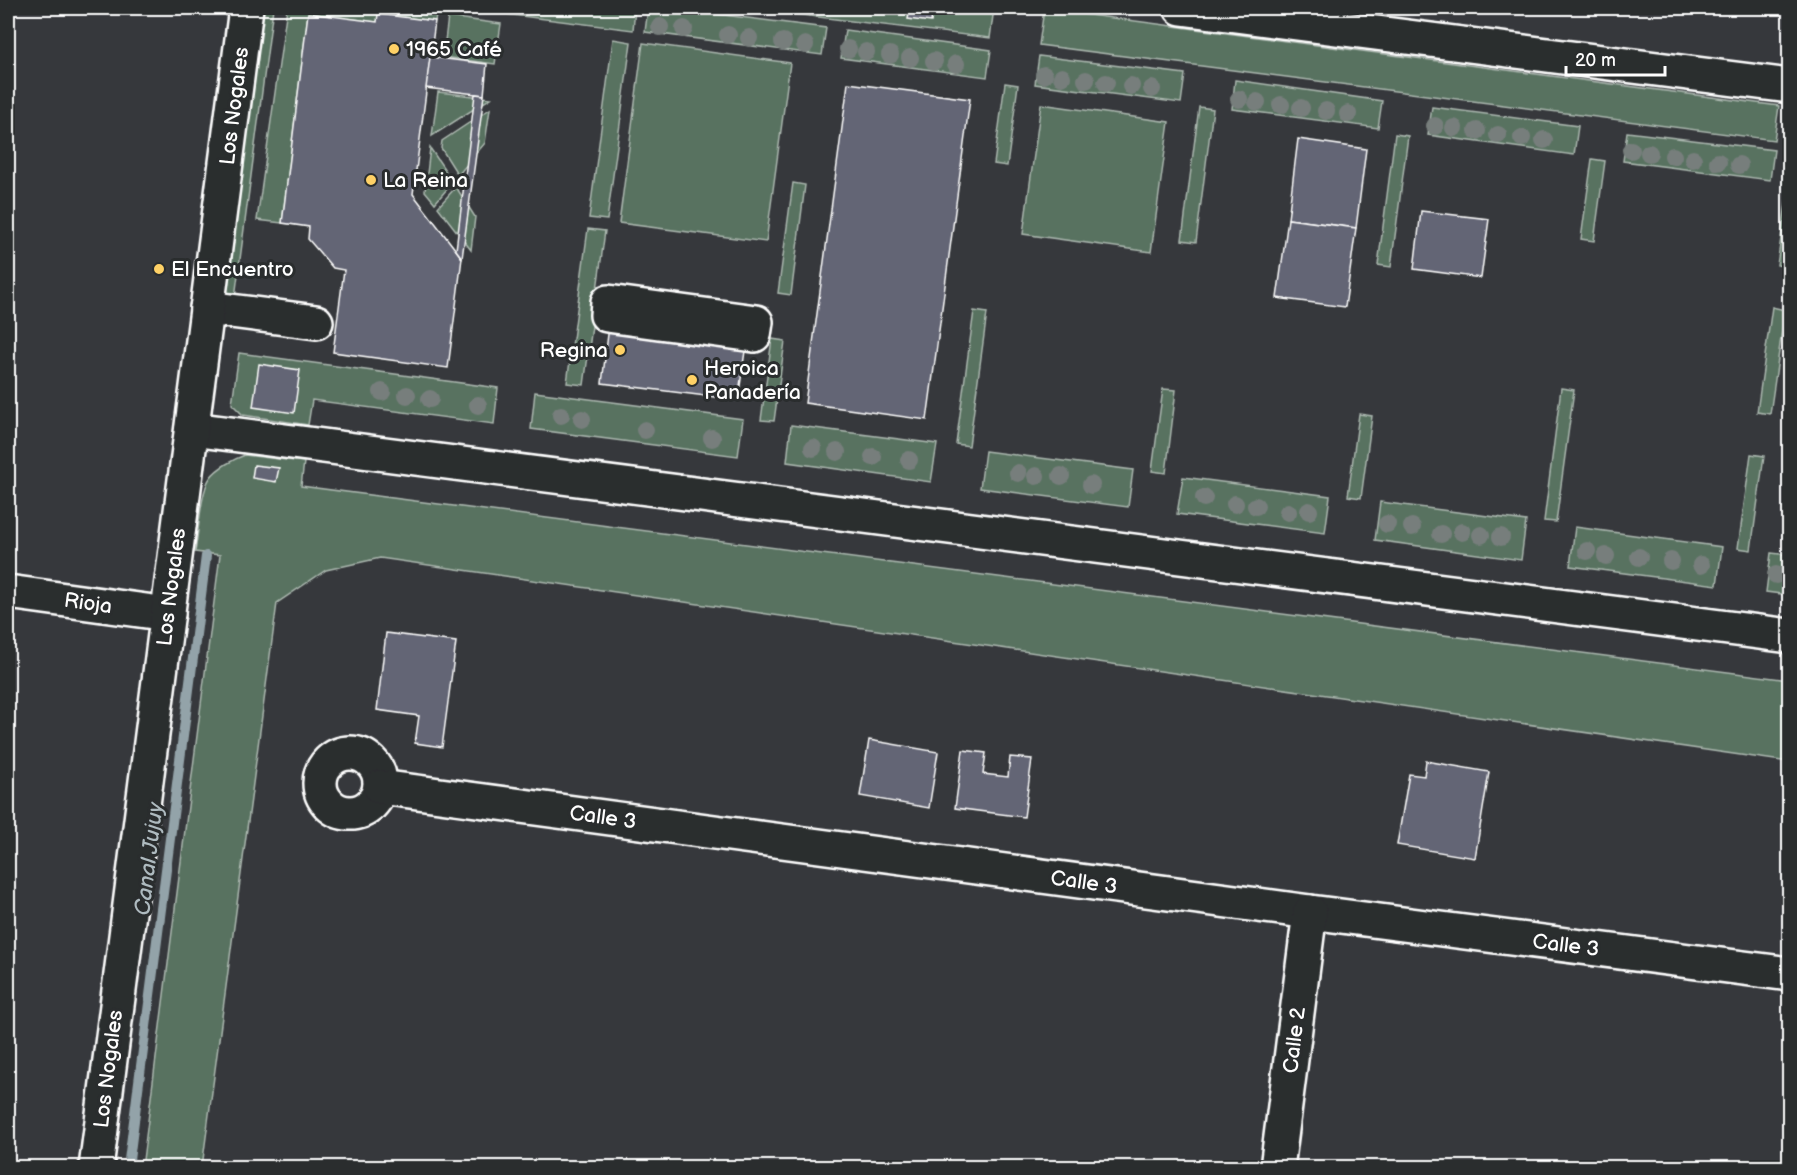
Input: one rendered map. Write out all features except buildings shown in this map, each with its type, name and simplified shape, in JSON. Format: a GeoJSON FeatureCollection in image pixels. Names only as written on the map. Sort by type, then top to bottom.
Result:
{"type":"FeatureCollection","features":[{"type":"Feature","properties":{"kind":"street","name":"Los Nogales"},"geometry":{"type":"LineString","coordinates":[[96,1167],[246,8]]}},
{"type":"Feature","properties":{"kind":"street"},"geometry":{"type":"LineString","coordinates":[[1181,8],[1790,86]]}},
{"type":"Feature","properties":{"kind":"street"},"geometry":{"type":"LineString","coordinates":[[207,308],[316,322]]}},
{"type":"Feature","properties":{"kind":"street"},"geometry":{"type":"LineString","coordinates":[[605,308],[759,330]]}},
{"type":"Feature","properties":{"kind":"street"},"geometry":{"type":"LineString","coordinates":[[192,429],[1790,636]]}},
{"type":"Feature","properties":{"kind":"street","name":"Rioja"},"geometry":{"type":"LineString","coordinates":[[8,592],[168,614]]}},
{"type":"Feature","properties":{"kind":"street","name":"Calle 3"},"geometry":{"type":"LineString","coordinates":[[380,786],[1310,912],[1790,974]]}},
{"type":"Feature","properties":{"kind":"street","name":"Calle 2"},"geometry":{"type":"LineString","coordinates":[[1277,1167],[1310,912]]}},
{"type":"Feature","properties":{"kind":"green space"},"geometry":{"type":"Polygon","coordinates":[[[262,8],[273,8],[234,305],[225,304],[262,8]]]}},
{"type":"Feature","properties":{"kind":"green space"},"geometry":{"type":"Polygon","coordinates":[[[287,8],[373,8],[436,16],[435,21],[379,14],[377,22],[308,13],[282,223],[257,220],[287,8]]]}},
{"type":"Feature","properties":{"kind":"green space"},"geometry":{"type":"Polygon","coordinates":[[[458,8],[635,8],[633,30],[458,8]]]}},
{"type":"Feature","properties":{"kind":"green space"},"geometry":{"type":"Polygon","coordinates":[[[648,8],[669,8],[826,28],[822,55],[645,32],[648,8]]]}},
{"type":"Feature","properties":{"kind":"green space"},"geometry":{"type":"Polygon","coordinates":[[[745,8],[994,8],[990,38],[745,8]]]}},
{"type":"Feature","properties":{"kind":"green space"},"geometry":{"type":"Polygon","coordinates":[[[1044,9],[1779,106],[1774,140],[1039,45],[1044,9]]]}},
{"type":"Feature","properties":{"kind":"green space"},"geometry":{"type":"Polygon","coordinates":[[[448,17],[501,24],[495,64],[443,57],[448,17]]]}},
{"type":"Feature","properties":{"kind":"green space"},"geometry":{"type":"Polygon","coordinates":[[[845,30],[991,50],[987,77],[841,58],[845,30]]]}},
{"type":"Feature","properties":{"kind":"green space"},"geometry":{"type":"Polygon","coordinates":[[[613,39],[631,42],[607,220],[589,218],[613,39]]]}},
{"type":"Feature","properties":{"kind":"green space"},"geometry":{"type":"Polygon","coordinates":[[[643,43],[790,63],[766,242],[619,223],[643,43]]]}},
{"type":"Feature","properties":{"kind":"green space"},"geometry":{"type":"Polygon","coordinates":[[[1039,56],[1185,74],[1181,103],[1035,84],[1039,56]]]}},
{"type":"Feature","properties":{"kind":"green space"},"geometry":{"type":"Polygon","coordinates":[[[1235,80],[1382,101],[1378,128],[1232,109],[1235,80]]]}},
{"type":"Feature","properties":{"kind":"green space"},"geometry":{"type":"Polygon","coordinates":[[[1005,83],[1018,85],[1007,166],[994,164],[1005,83]]]}},
{"type":"Feature","properties":{"kind":"green space"},"geometry":{"type":"Polygon","coordinates":[[[438,92],[491,98],[432,136],[438,92]]]}},
{"type":"Feature","properties":{"kind":"green space"},"geometry":{"type":"Polygon","coordinates":[[[1041,104],[1169,122],[1151,252],[1023,234],[1041,104]]]}},
{"type":"Feature","properties":{"kind":"green space"},"geometry":{"type":"Polygon","coordinates":[[[1199,107],[1213,109],[1196,242],[1182,240],[1199,107]]]}},
{"type":"Feature","properties":{"kind":"green space"},"geometry":{"type":"Polygon","coordinates":[[[1432,107],[1578,126],[1574,155],[1428,135],[1432,107]]]}},
{"type":"Feature","properties":{"kind":"green space"},"geometry":{"type":"Polygon","coordinates":[[[490,109],[485,143],[458,175],[441,148],[442,141],[490,109]]]}},
{"type":"Feature","properties":{"kind":"green space"},"geometry":{"type":"Polygon","coordinates":[[[1627,132],[1774,150],[1770,180],[1623,161],[1627,132]]]}},
{"type":"Feature","properties":{"kind":"green space"},"geometry":{"type":"Polygon","coordinates":[[[1395,134],[1408,136],[1391,267],[1378,265],[1395,134]]]}},
{"type":"Feature","properties":{"kind":"green space"},"geometry":{"type":"Polygon","coordinates":[[[430,148],[453,182],[435,203],[425,191],[430,148]]]}},
{"type":"Feature","properties":{"kind":"green space"},"geometry":{"type":"Polygon","coordinates":[[[1592,159],[1605,161],[1594,241],[1581,239],[1592,159]]]}},
{"type":"Feature","properties":{"kind":"green space"},"geometry":{"type":"Polygon","coordinates":[[[793,183],[805,185],[791,295],[778,293],[793,183]]]}},
{"type":"Feature","properties":{"kind":"green space"},"geometry":{"type":"Polygon","coordinates":[[[1790,184],[1789,267],[1777,265],[1790,184]]]}},
{"type":"Feature","properties":{"kind":"green space"},"geometry":{"type":"Polygon","coordinates":[[[456,187],[475,217],[471,250],[438,207],[456,187]]]}},
{"type":"Feature","properties":{"kind":"green space"},"geometry":{"type":"Polygon","coordinates":[[[588,229],[605,231],[584,385],[567,383],[588,229]]]}},
{"type":"Feature","properties":{"kind":"green space"},"geometry":{"type":"Polygon","coordinates":[[[1772,307],[1785,310],[1770,414],[1757,412],[1772,307]]]}},
{"type":"Feature","properties":{"kind":"green space"},"geometry":{"type":"Polygon","coordinates":[[[974,311],[987,313],[969,446],[956,444],[974,311]]]}},
{"type":"Feature","properties":{"kind":"green space"},"geometry":{"type":"Polygon","coordinates":[[[772,339],[785,341],[774,421],[761,420],[772,339]]]}},
{"type":"Feature","properties":{"kind":"green space"},"geometry":{"type":"Polygon","coordinates":[[[239,353],[498,388],[494,424],[312,400],[308,425],[243,415],[232,404],[239,353]]]}},
{"type":"Feature","properties":{"kind":"green space"},"geometry":{"type":"Polygon","coordinates":[[[1561,388],[1574,390],[1556,522],[1544,521],[1561,388]]]}},
{"type":"Feature","properties":{"kind":"green space"},"geometry":{"type":"Polygon","coordinates":[[[1163,389],[1176,390],[1166,473],[1152,471],[1163,389]]]}},
{"type":"Feature","properties":{"kind":"green space"},"geometry":{"type":"Polygon","coordinates":[[[535,392],[743,419],[738,456],[531,429],[535,392]]]}},
{"type":"Feature","properties":{"kind":"green space"},"geometry":{"type":"Polygon","coordinates":[[[1359,414],[1372,416],[1361,498],[1348,496],[1359,414]]]}},
{"type":"Feature","properties":{"kind":"green space"},"geometry":{"type":"Polygon","coordinates":[[[791,425],[937,444],[931,482],[787,462],[791,425]]]}},
{"type":"Feature","properties":{"kind":"green space"},"geometry":{"type":"Polygon","coordinates":[[[985,451],[1133,470],[1128,507],[980,488],[985,451]]]}},
{"type":"Feature","properties":{"kind":"green space"},"geometry":{"type":"Polygon","coordinates":[[[1751,454],[1764,456],[1751,550],[1738,548],[1751,454]]]}},
{"type":"Feature","properties":{"kind":"green space"},"geometry":{"type":"Polygon","coordinates":[[[245,455],[304,462],[301,486],[1789,680],[1789,762],[380,558],[326,570],[277,603],[202,1167],[142,1168],[220,555],[195,552],[200,514],[204,492],[210,478],[226,464],[245,455]]]}},
{"type":"Feature","properties":{"kind":"green space"},"geometry":{"type":"Polygon","coordinates":[[[1183,477],[1330,496],[1325,533],[1177,514],[1183,477]]]}},
{"type":"Feature","properties":{"kind":"green space"},"geometry":{"type":"Polygon","coordinates":[[[1380,502],[1526,521],[1521,560],[1375,540],[1380,502]]]}},
{"type":"Feature","properties":{"kind":"green space"},"geometry":{"type":"Polygon","coordinates":[[[1575,527],[1722,547],[1717,585],[1570,566],[1575,527]]]}},
{"type":"Feature","properties":{"kind":"green space"},"geometry":{"type":"Polygon","coordinates":[[[1771,553],[1789,555],[1789,595],[1766,592],[1771,553]]]}},
{"type":"Feature","properties":{"kind":"waterway","name":"Canal Jujuy"},"geometry":{"type":"LineString","coordinates":[[128,1168],[206,556]]}},
{"type":"Feature","properties":{"kind":"place","name":"1965 Café"},"geometry":{"type":"Point","coordinates":[394,49]}},
{"type":"Feature","properties":{"kind":"place","name":"La Reina"},"geometry":{"type":"Point","coordinates":[371,180]}},
{"type":"Feature","properties":{"kind":"place","name":"El Encuentro"},"geometry":{"type":"Point","coordinates":[159,269]}},
{"type":"Feature","properties":{"kind":"place","name":"Regina"},"geometry":{"type":"Point","coordinates":[620,350]}},
{"type":"Feature","properties":{"kind":"place","name":"Heroica Panadería"},"geometry":{"type":"Point","coordinates":[692,380]}}]}
